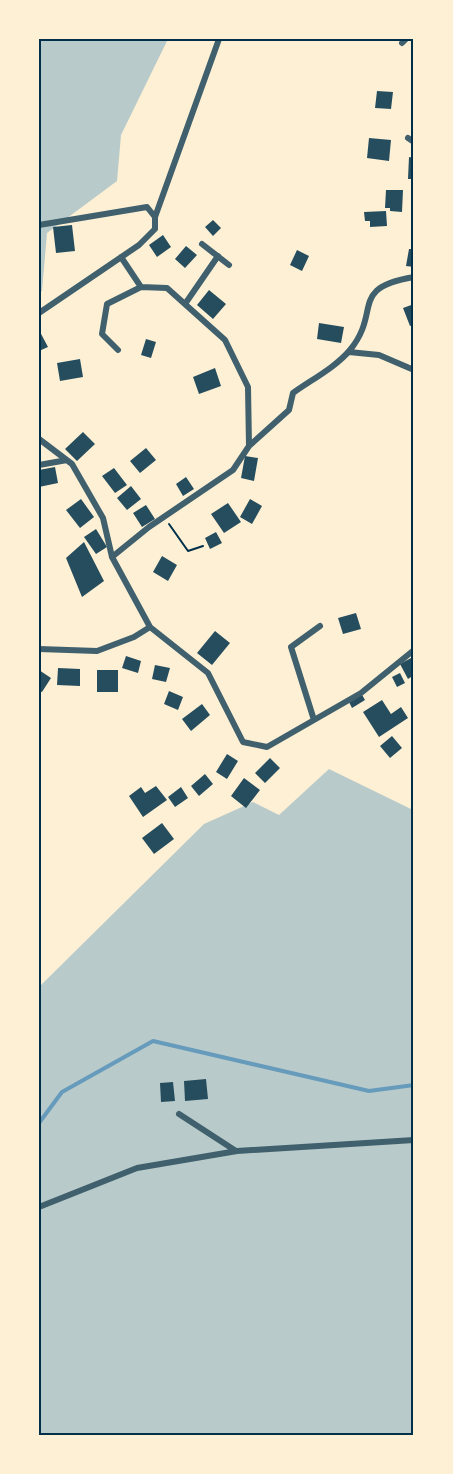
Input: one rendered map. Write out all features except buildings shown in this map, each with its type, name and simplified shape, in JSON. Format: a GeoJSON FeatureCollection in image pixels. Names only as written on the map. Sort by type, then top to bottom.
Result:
{"type":"FeatureCollection","features":[{"type":"Feature","properties":{"kind":"street"},"geometry":{"type":"LineString","coordinates":[[39,313],[121,257],[155,229],[156,217],[219,39]]}},
{"type":"Feature","properties":{"kind":"street"},"geometry":{"type":"LineString","coordinates":[[39,225],[147,207],[156,217]]}},
{"type":"Feature","properties":{"kind":"street"},"geometry":{"type":"LineString","coordinates":[[202,244],[229,265]]}},
{"type":"Feature","properties":{"kind":"street"},"geometry":{"type":"LineString","coordinates":[[185,304],[218,256]]}},
{"type":"Feature","properties":{"kind":"street"},"geometry":{"type":"LineString","coordinates":[[121,257],[141,287]]}},
{"type":"Feature","properties":{"kind":"street"},"geometry":{"type":"LineString","coordinates":[[112,557],[164,516],[233,470],[249,446],[289,410],[293,393],[349,352],[366,326],[369,303],[376,289],[390,281],[414,277]]}},
{"type":"Feature","properties":{"kind":"street"},"geometry":{"type":"LineString","coordinates":[[118,350],[102,334],[107,304],[141,287],[167,288],[225,340],[248,387],[249,446]]}},
{"type":"Feature","properties":{"kind":"street"},"geometry":{"type":"LineString","coordinates":[[349,352],[379,355],[414,370]]}},
{"type":"Feature","properties":{"kind":"street"},"geometry":{"type":"LineString","coordinates":[[39,439],[72,464],[103,518],[112,557],[150,627],[208,673],[243,742],[267,747],[361,693],[414,650]]}},
{"type":"Feature","properties":{"kind":"street"},"geometry":{"type":"LineString","coordinates":[[39,465],[67,460]]}},
{"type":"Feature","properties":{"kind":"street"},"geometry":{"type":"LineString","coordinates":[[314,720],[291,647],[320,626]]}},
{"type":"Feature","properties":{"kind":"street"},"geometry":{"type":"LineString","coordinates":[[39,649],[97,651],[126,640],[150,627]]}},
{"type":"Feature","properties":{"kind":"street"},"geometry":{"type":"LineString","coordinates":[[179,1114],[237,1151]]}},
{"type":"Feature","properties":{"kind":"street"},"geometry":{"type":"LineString","coordinates":[[39,1207],[137,1168],[237,1151],[414,1140]]}},
{"type":"Feature","properties":{"kind":"path"},"geometry":{"type":"LineString","coordinates":[[164,516],[188,551],[203,546]]}},
{"type":"Feature","properties":{"kind":"shaded area"},"geometry":{"type":"Polygon","coordinates":[[[39,39],[168,39],[121,135],[117,181],[47,233],[42,291],[39,293],[39,39]]]}},
{"type":"Feature","properties":{"kind":"shaded area"},"geometry":{"type":"Polygon","coordinates":[[[329,769],[411,809],[414,808],[414,1435],[39,1435],[39,987],[204,824],[253,802],[279,815],[329,769]]]}},
{"type":"Feature","properties":{"kind":"waterway"},"geometry":{"type":"LineString","coordinates":[[39,1123],[62,1092],[153,1041],[369,1091],[414,1085]]}}]}
